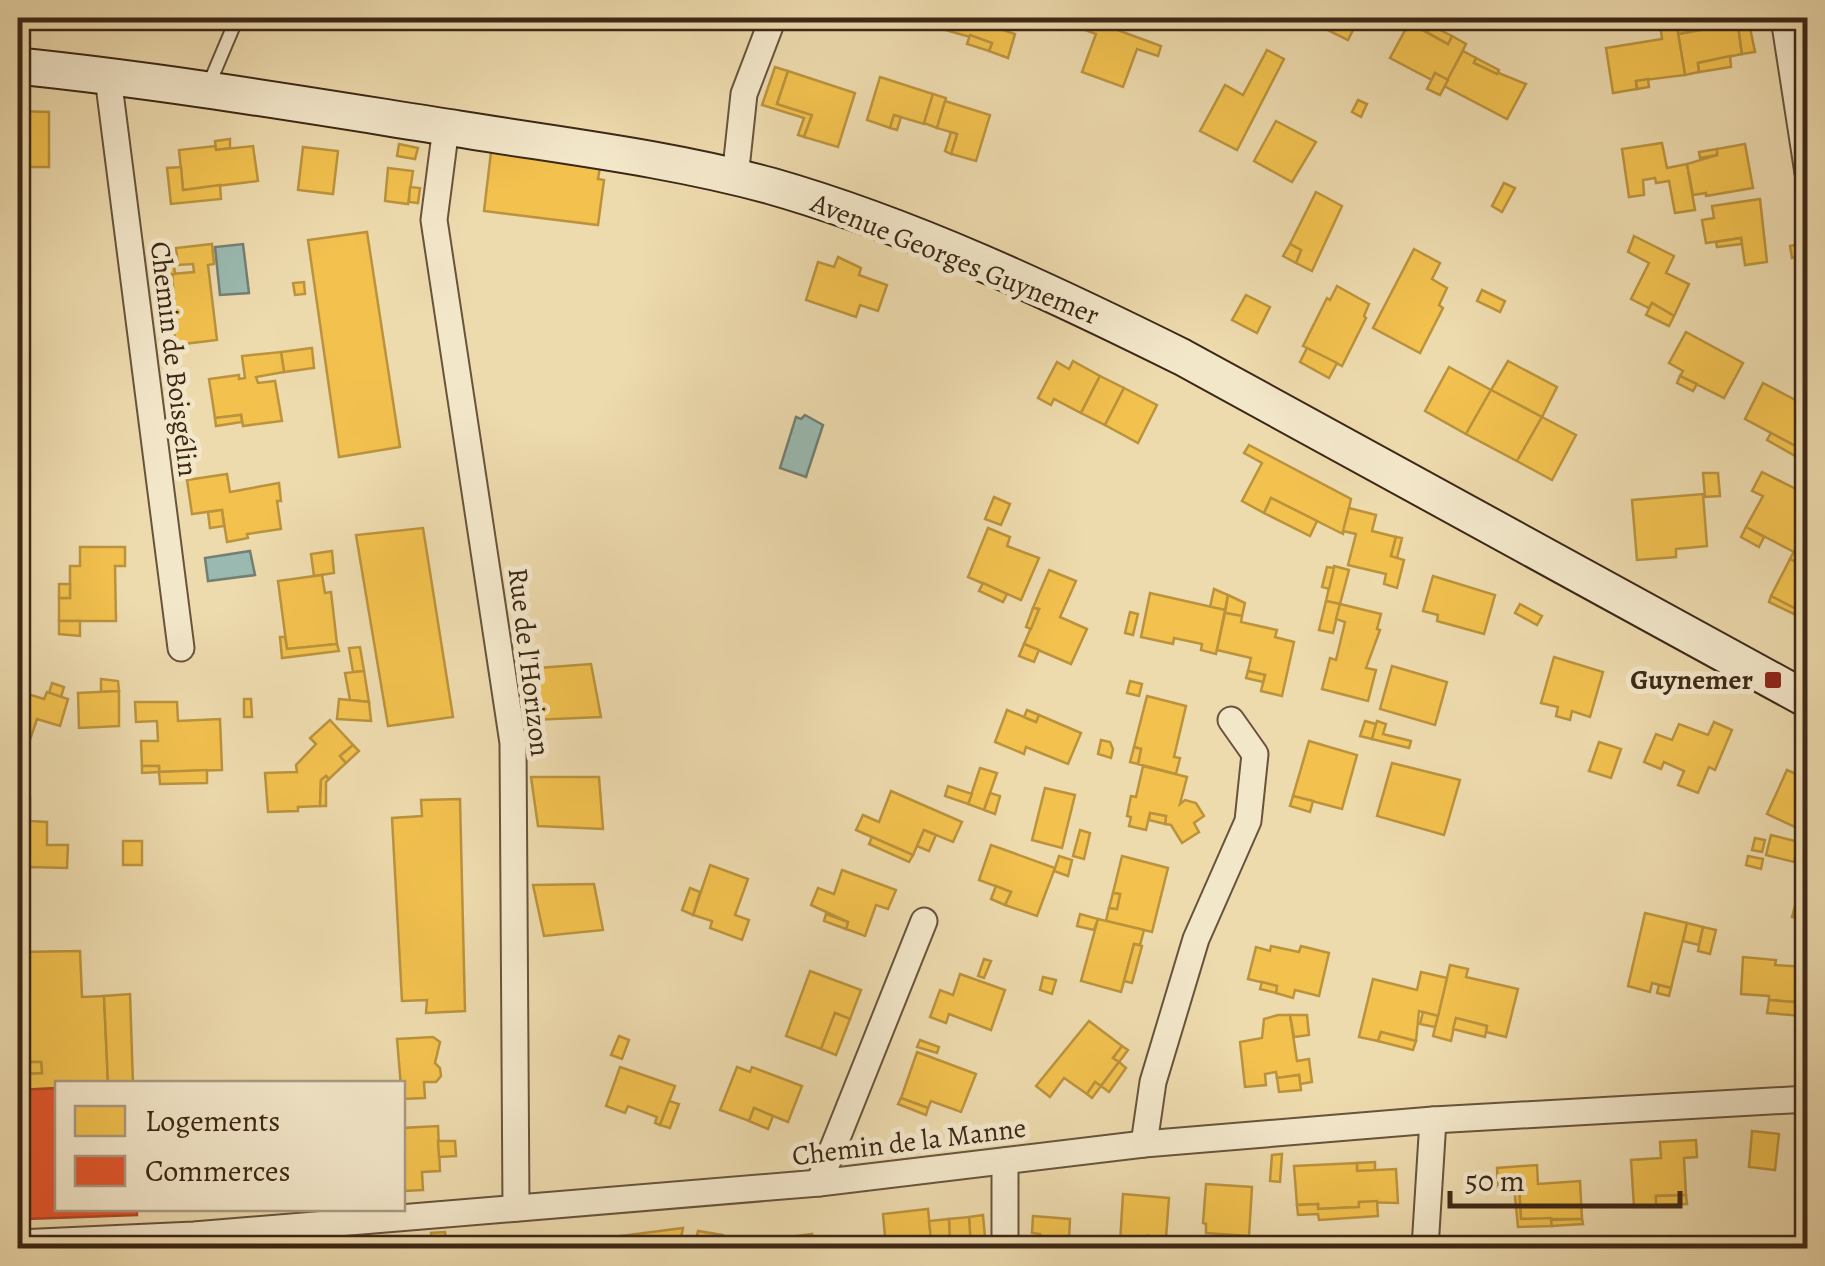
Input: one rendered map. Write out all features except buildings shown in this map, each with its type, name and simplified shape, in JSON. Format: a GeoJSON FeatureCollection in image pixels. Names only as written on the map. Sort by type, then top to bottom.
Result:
{"type":"FeatureCollection","features":[{"type":"Feature","properties":{"kind":"main road","name":"Avenue Georges Guynemer"},"geometry":{"type":"LineString","coordinates":[[18,66],[207,90],[665,162],[770,186],[878,222],[1084,308],[1182,356],[1808,700]]}},
{"type":"Feature","properties":{"kind":"street"},"geometry":{"type":"LineString","coordinates":[[734,178],[744,94],[773,18]]}},
{"type":"Feature","properties":{"kind":"street"},"geometry":{"type":"LineString","coordinates":[[1784,18],[1808,173]]}},
{"type":"Feature","properties":{"kind":"street","name":"Chemin de Boisgélin"},"geometry":{"type":"LineString","coordinates":[[108,77],[181,648]]}},
{"type":"Feature","properties":{"kind":"street","name":"Rue de l'Horizon"},"geometry":{"type":"LineString","coordinates":[[446,127],[434,220],[514,742],[516,1208]]}},
{"type":"Feature","properties":{"kind":"street"},"geometry":{"type":"LineString","coordinates":[[1144,1144],[1154,1082],[1196,939],[1248,821],[1255,754],[1231,720]]}},
{"type":"Feature","properties":{"kind":"street"},"geometry":{"type":"LineString","coordinates":[[819,1183],[924,921]]}},
{"type":"Feature","properties":{"kind":"street","name":"Chemin de la Manne"},"geometry":{"type":"LineString","coordinates":[[18,1244],[194,1242],[516,1208],[819,1183],[1144,1144],[1433,1120],[1808,1099]]}},
{"type":"Feature","properties":{"kind":"street"},"geometry":{"type":"LineString","coordinates":[[1425,1248],[1433,1120]]}},
{"type":"Feature","properties":{"kind":"street"},"geometry":{"type":"LineString","coordinates":[[1005,1161],[1005,1248]]}},
{"type":"Feature","properties":{"kind":"lane"},"geometry":{"type":"LineString","coordinates":[[207,90],[237,18]]}},
{"type":"Feature","properties":{"kind":"water"},"geometry":{"type":"Polygon","coordinates":[[[243,244],[249,293],[220,295],[215,247],[243,244]]]}},
{"type":"Feature","properties":{"kind":"water"},"geometry":{"type":"Polygon","coordinates":[[[805,415],[823,425],[806,477],[780,468],[796,417],[801,419],[805,415]]]}},
{"type":"Feature","properties":{"kind":"water"},"geometry":{"type":"Polygon","coordinates":[[[250,551],[255,575],[208,581],[205,558],[250,551]]]}},
{"type":"Feature","properties":{"kind":"place","name":"Guynemer"},"geometry":{"type":"Point","coordinates":[1773,680]}}]}
